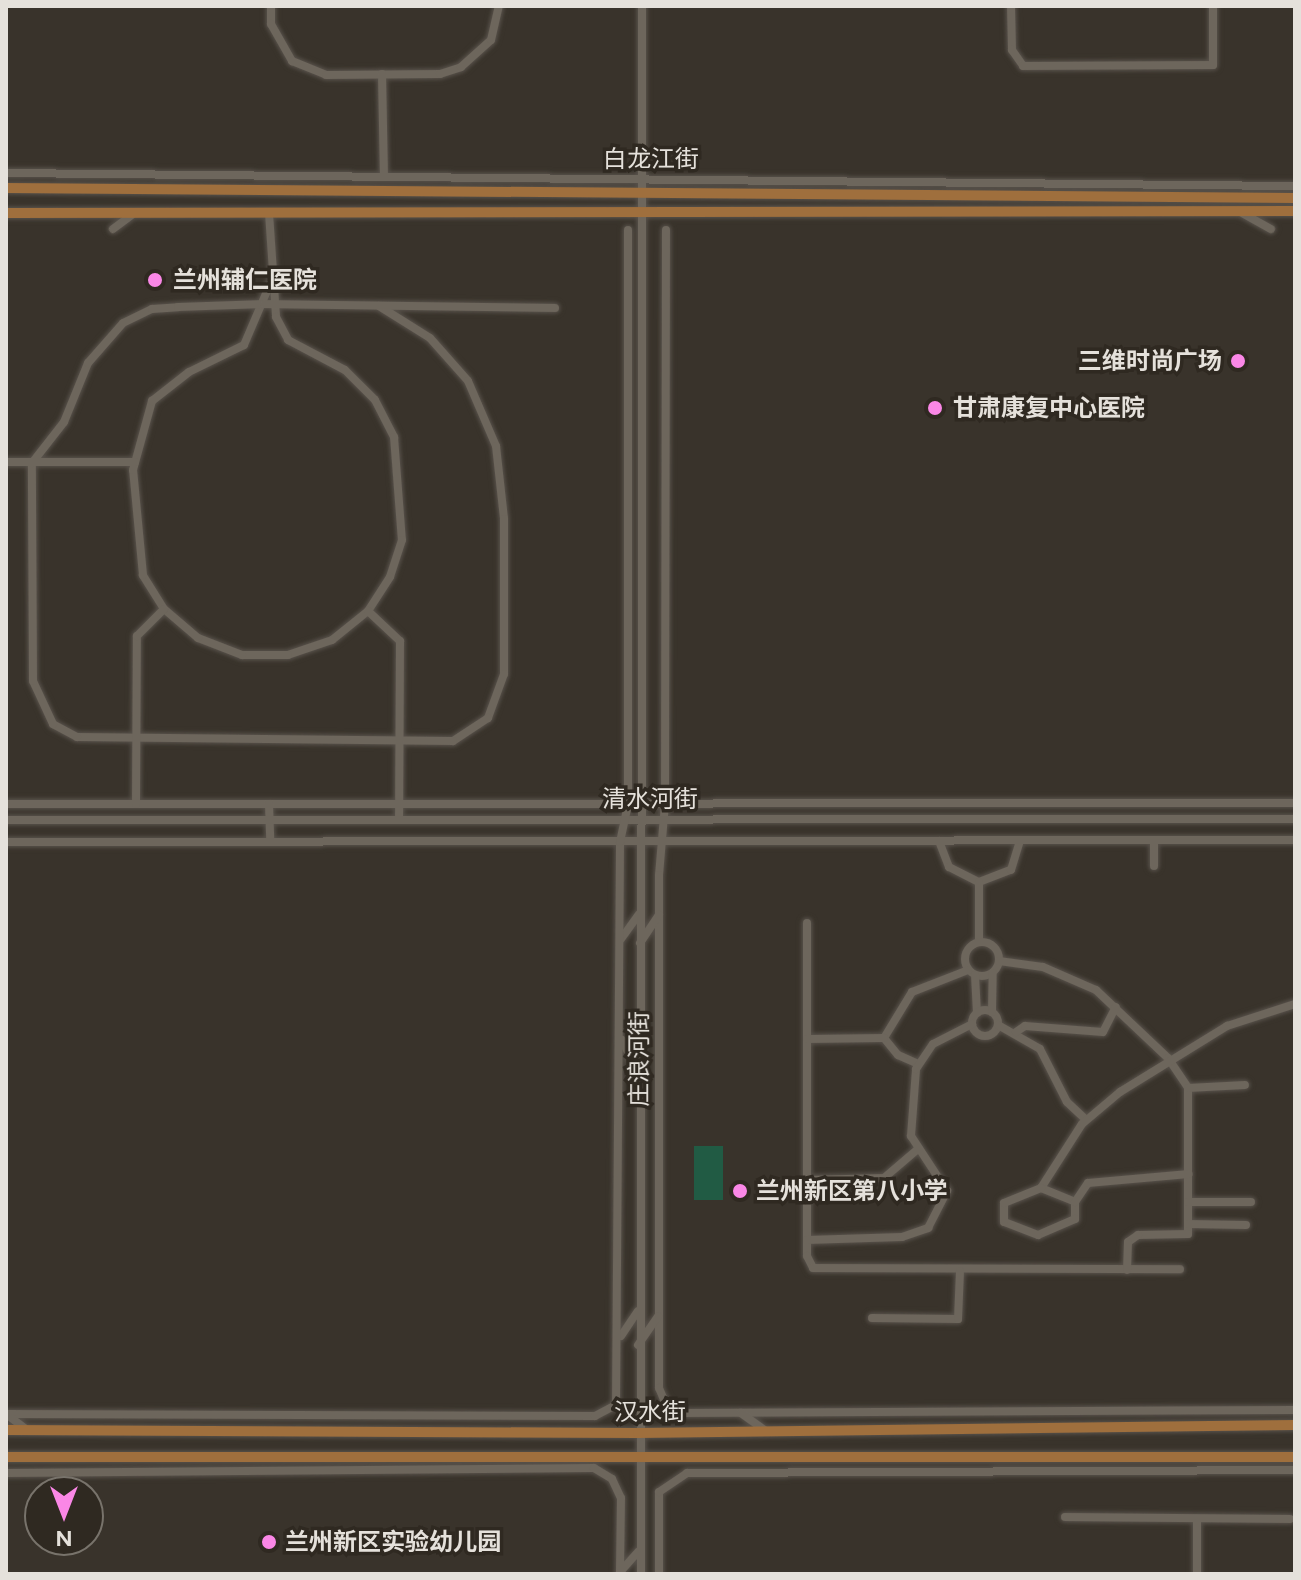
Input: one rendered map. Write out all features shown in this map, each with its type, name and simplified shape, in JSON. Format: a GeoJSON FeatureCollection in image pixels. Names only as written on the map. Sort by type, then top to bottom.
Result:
{"type":"FeatureCollection","features":[{"type":"Feature","properties":{"kind":"main road","name":"白龙江街"},"geometry":{"type":"LineString","coordinates":[[6,188],[1295,198]]}},
{"type":"Feature","properties":{"kind":"main road"},"geometry":{"type":"LineString","coordinates":[[6,213],[1295,211]]}},
{"type":"Feature","properties":{"kind":"main road","name":"汉水街"},"geometry":{"type":"LineString","coordinates":[[6,1430],[638,1433],[1295,1425]]}},
{"type":"Feature","properties":{"kind":"main road"},"geometry":{"type":"LineString","coordinates":[[728,1431],[728,1453]]}},
{"type":"Feature","properties":{"kind":"main road","name":"汉水街"},"geometry":{"type":"LineString","coordinates":[[8,1457],[638,1453],[1295,1457]]}},
{"type":"Feature","properties":{"kind":"street"},"geometry":{"type":"LineString","coordinates":[[271,6],[280,44],[305,70],[382,74],[440,74],[461,67],[491,40],[499,6]]}},
{"type":"Feature","properties":{"kind":"street"},"geometry":{"type":"LineString","coordinates":[[641,1574],[638,1073],[642,6]]}},
{"type":"Feature","properties":{"kind":"street"},"geometry":{"type":"LineString","coordinates":[[1011,6],[1014,55],[1023,66],[1039,66],[1213,65],[1213,6]]}},
{"type":"Feature","properties":{"kind":"street"},"geometry":{"type":"LineString","coordinates":[[382,74],[384,177]]}},
{"type":"Feature","properties":{"kind":"street","name":"白龙江街"},"geometry":{"type":"LineString","coordinates":[[6,173],[1295,186]]}},
{"type":"Feature","properties":{"kind":"street"},"geometry":{"type":"LineString","coordinates":[[1112,195],[1134,182]]}},
{"type":"Feature","properties":{"kind":"street"},"geometry":{"type":"LineString","coordinates":[[1237,184],[1264,197]]}},
{"type":"Feature","properties":{"kind":"street"},"geometry":{"type":"LineString","coordinates":[[113,229],[134,213]]}},
{"type":"Feature","properties":{"kind":"street"},"geometry":{"type":"LineString","coordinates":[[269,213],[269,304],[244,345],[189,372],[152,401],[135,462],[139,553],[143,575],[164,609],[198,638],[242,655],[288,655],[332,640],[368,611],[390,577],[402,540],[394,437],[375,400],[345,370],[288,340],[269,304]]}},
{"type":"Feature","properties":{"kind":"street"},"geometry":{"type":"LineString","coordinates":[[1242,213],[1271,229]]}},
{"type":"Feature","properties":{"kind":"street"},"geometry":{"type":"LineString","coordinates":[[6,1414],[595,1416],[616,1405],[620,1338],[620,842],[628,804],[628,230]]}},
{"type":"Feature","properties":{"kind":"street","name":"庄浪河街"},"geometry":{"type":"LineString","coordinates":[[666,230],[665,804],[659,915],[659,1388],[681,1413],[741,1413]]}},
{"type":"Feature","properties":{"kind":"street"},"geometry":{"type":"LineString","coordinates":[[379,306],[430,338],[468,381],[502,475],[504,674],[493,704],[467,737],[400,741],[136,739],[64,732],[38,701],[33,681],[32,463],[64,422],[88,363],[123,323],[152,309],[269,304],[555,308]]}},
{"type":"Feature","properties":{"kind":"street"},"geometry":{"type":"LineString","coordinates":[[6,462],[135,462]]}},
{"type":"Feature","properties":{"kind":"street"},"geometry":{"type":"LineString","coordinates":[[136,804],[137,636],[164,609]]}},
{"type":"Feature","properties":{"kind":"street"},"geometry":{"type":"LineString","coordinates":[[368,611],[400,641],[399,819]]}},
{"type":"Feature","properties":{"kind":"street"},"geometry":{"type":"LineString","coordinates":[[6,804],[1295,803]]}},
{"type":"Feature","properties":{"kind":"street"},"geometry":{"type":"LineString","coordinates":[[269,804],[270,842]]}},
{"type":"Feature","properties":{"kind":"street","name":"清水河街"},"geometry":{"type":"LineString","coordinates":[[6,820],[1295,819]]}},
{"type":"Feature","properties":{"kind":"street"},"geometry":{"type":"LineString","coordinates":[[1154,840],[1154,866]]}},
{"type":"Feature","properties":{"kind":"street"},"geometry":{"type":"LineString","coordinates":[[6,842],[1295,840]]}},
{"type":"Feature","properties":{"kind":"street"},"geometry":{"type":"LineString","coordinates":[[939,841],[949,867],[979,882],[1011,870],[1020,841]]}},
{"type":"Feature","properties":{"kind":"street"},"geometry":{"type":"LineString","coordinates":[[979,882],[979,942]]}},
{"type":"Feature","properties":{"kind":"street"},"geometry":{"type":"LineString","coordinates":[[620,940],[639,914]]}},
{"type":"Feature","properties":{"kind":"street"},"geometry":{"type":"LineString","coordinates":[[639,944],[659,915]]}},
{"type":"Feature","properties":{"kind":"street"},"geometry":{"type":"LineString","coordinates":[[807,923],[807,1260],[820,1271],[1180,1269]]}},
{"type":"Feature","properties":{"kind":"street"},"geometry":{"type":"LineString","coordinates":[[979,942],[992,945],[999,961]]}},
{"type":"Feature","properties":{"kind":"street"},"geometry":{"type":"LineString","coordinates":[[807,1240],[902,1237],[928,1228],[946,1182],[918,1149],[910,1124],[918,1064],[933,1044],[972,1024],[977,1013],[966,952],[979,942]]}},
{"type":"Feature","properties":{"kind":"street"},"geometry":{"type":"LineString","coordinates":[[999,961],[993,973],[992,1012],[998,1025],[1016,1032],[1049,1059],[1067,1102],[1086,1120]]}},
{"type":"Feature","properties":{"kind":"street"},"geometry":{"type":"LineString","coordinates":[[999,961],[1075,977],[1116,1007],[1168,1058],[1188,1088],[1188,1234],[1138,1235],[1128,1242],[1127,1270]]}},
{"type":"Feature","properties":{"kind":"street"},"geometry":{"type":"LineString","coordinates":[[884,1038],[912,992],[972,972],[993,973]]}},
{"type":"Feature","properties":{"kind":"street"},"geometry":{"type":"LineString","coordinates":[[1189,1174],[1088,1183],[1075,1202],[1075,1219],[1049,1233],[1024,1233],[1004,1222],[1004,1203],[1041,1188],[1086,1120],[1168,1058],[1227,1026],[1295,1004]]}},
{"type":"Feature","properties":{"kind":"street"},"geometry":{"type":"LineString","coordinates":[[1016,1032],[1070,1026],[1103,1032],[1116,1007]]}},
{"type":"Feature","properties":{"kind":"street"},"geometry":{"type":"LineString","coordinates":[[977,1013],[992,1012]]}},
{"type":"Feature","properties":{"kind":"street"},"geometry":{"type":"LineString","coordinates":[[972,1024],[982,1035],[998,1025]]}},
{"type":"Feature","properties":{"kind":"street"},"geometry":{"type":"LineString","coordinates":[[620,1035],[638,1073]]}},
{"type":"Feature","properties":{"kind":"street"},"geometry":{"type":"LineString","coordinates":[[807,1039],[884,1038]]}},
{"type":"Feature","properties":{"kind":"street"},"geometry":{"type":"LineString","coordinates":[[884,1038],[898,1055],[918,1064]]}},
{"type":"Feature","properties":{"kind":"street"},"geometry":{"type":"LineString","coordinates":[[1188,1088],[1245,1085]]}},
{"type":"Feature","properties":{"kind":"street"},"geometry":{"type":"LineString","coordinates":[[807,1180],[884,1178],[918,1149]]}},
{"type":"Feature","properties":{"kind":"street"},"geometry":{"type":"LineString","coordinates":[[1041,1188],[1075,1202]]}},
{"type":"Feature","properties":{"kind":"street"},"geometry":{"type":"LineString","coordinates":[[1188,1202],[1251,1202]]}},
{"type":"Feature","properties":{"kind":"street"},"geometry":{"type":"LineString","coordinates":[[1188,1224],[1246,1225]]}},
{"type":"Feature","properties":{"kind":"street"},"geometry":{"type":"LineString","coordinates":[[872,1318],[958,1319],[960,1271]]}},
{"type":"Feature","properties":{"kind":"street"},"geometry":{"type":"LineString","coordinates":[[620,1338],[638,1310]]}},
{"type":"Feature","properties":{"kind":"street"},"geometry":{"type":"LineString","coordinates":[[638,1345],[659,1315]]}},
{"type":"Feature","properties":{"kind":"street"},"geometry":{"type":"LineString","coordinates":[[741,1413],[1295,1410]]}},
{"type":"Feature","properties":{"kind":"street"},"geometry":{"type":"LineString","coordinates":[[969,1429],[986,1411]]}},
{"type":"Feature","properties":{"kind":"street"},"geometry":{"type":"LineString","coordinates":[[741,1413],[766,1431]]}},
{"type":"Feature","properties":{"kind":"street"},"geometry":{"type":"LineString","coordinates":[[6,1414],[27,1430]]}},
{"type":"Feature","properties":{"kind":"street"},"geometry":{"type":"LineString","coordinates":[[512,1432],[535,1416]]}},
{"type":"Feature","properties":{"kind":"street"},"geometry":{"type":"LineString","coordinates":[[751,1453],[751,1472]]}},
{"type":"Feature","properties":{"kind":"street"},"geometry":{"type":"LineString","coordinates":[[513,1454],[532,1468]]}},
{"type":"Feature","properties":{"kind":"street"},"geometry":{"type":"LineString","coordinates":[[1015,1471],[1041,1455]]}},
{"type":"Feature","properties":{"kind":"street"},"geometry":{"type":"LineString","coordinates":[[8,1457],[27,1473]]}},
{"type":"Feature","properties":{"kind":"street"},"geometry":{"type":"LineString","coordinates":[[6,1473],[594,1468],[612,1479],[621,1498],[620,1573]]}},
{"type":"Feature","properties":{"kind":"street"},"geometry":{"type":"LineString","coordinates":[[659,1574],[659,1492],[687,1473],[1295,1470]]}},
{"type":"Feature","properties":{"kind":"street"},"geometry":{"type":"LineString","coordinates":[[1065,1517],[1290,1519]]}},
{"type":"Feature","properties":{"kind":"street"},"geometry":{"type":"LineString","coordinates":[[1197,1519],[1197,1574]]}},
{"type":"Feature","properties":{"kind":"street"},"geometry":{"type":"LineString","coordinates":[[620,1573],[640,1550]]}},
{"type":"Feature","properties":{"kind":"green space"},"geometry":{"type":"Polygon","coordinates":[[[694,1146],[723,1146],[723,1200],[694,1200],[694,1146]]]}},
{"type":"Feature","properties":{"kind":"place","name":"兰州辅仁医院"},"geometry":{"type":"Point","coordinates":[155,280]}},
{"type":"Feature","properties":{"kind":"place","name":"三维时尚广场"},"geometry":{"type":"Point","coordinates":[1238,361]}},
{"type":"Feature","properties":{"kind":"place","name":"甘肃康复中心医院"},"geometry":{"type":"Point","coordinates":[935,408]}},
{"type":"Feature","properties":{"kind":"place","name":"兰州新区第八小学"},"geometry":{"type":"Point","coordinates":[740,1191]}},
{"type":"Feature","properties":{"kind":"place","name":"兰州新区实验幼儿园"},"geometry":{"type":"Point","coordinates":[269,1542]}}]}
